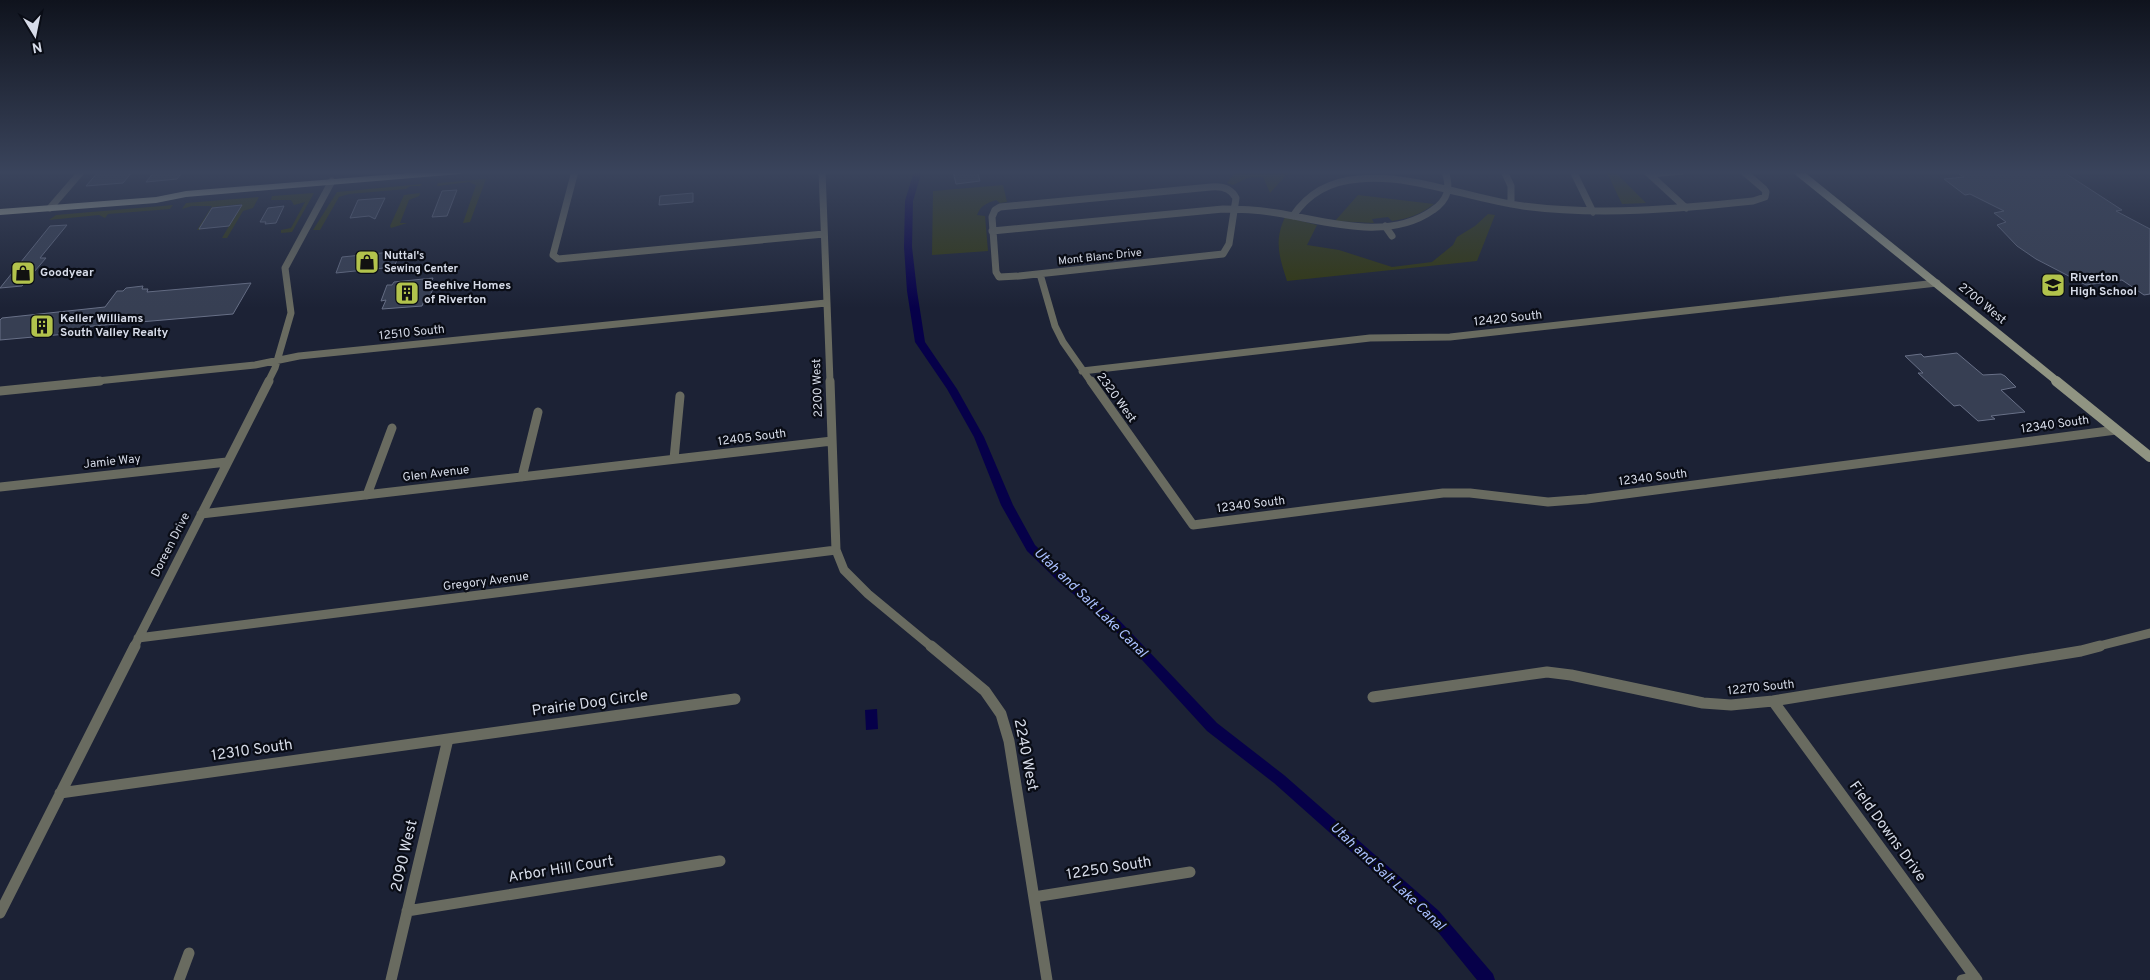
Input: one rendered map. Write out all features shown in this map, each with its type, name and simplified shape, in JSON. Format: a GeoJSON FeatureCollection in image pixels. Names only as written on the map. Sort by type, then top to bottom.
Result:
{"type":"FeatureCollection","features":[{"type":"Feature","properties":{"kind":"main road","name":"2700 West"},"geometry":{"type":"LineString","coordinates":[[1855,217],[2150,457]]}},
{"type":"Feature","properties":{"kind":"street","name":"Doreen Drive"},"geometry":{"type":"LineString","coordinates":[[0,914],[275,368],[291,313],[285,268],[313,217]]}},
{"type":"Feature","properties":{"kind":"street"},"geometry":{"type":"LineString","coordinates":[[562,217],[552,255],[558,259],[824,234]]}},
{"type":"Feature","properties":{"kind":"street","name":"2200 West"},"geometry":{"type":"LineString","coordinates":[[823,217],[836,550],[844,570],[868,594]]}},
{"type":"Feature","properties":{"kind":"street","name":"Mont Blanc Drive"},"geometry":{"type":"LineString","coordinates":[[992,217],[995,266],[999,277],[1223,254],[1229,244],[1233,217]]}},
{"type":"Feature","properties":{"kind":"street"},"geometry":{"type":"LineString","coordinates":[[992,231],[1149,217]]}},
{"type":"Feature","properties":{"kind":"street"},"geometry":{"type":"LineString","coordinates":[[1296,217],[1337,226],[1385,226],[1401,224],[1421,217]]}},
{"type":"Feature","properties":{"kind":"street"},"geometry":{"type":"LineString","coordinates":[[1385,226],[1392,236]]}},
{"type":"Feature","properties":{"kind":"street","name":"2320 West"},"geometry":{"type":"LineString","coordinates":[[1040,274],[1056,326],[1063,342],[1193,526]]}},
{"type":"Feature","properties":{"kind":"street","name":"12420 South"},"geometry":{"type":"LineString","coordinates":[[1082,371],[1370,338],[1459,336],[1937,283]]}},
{"type":"Feature","properties":{"kind":"street","name":"12510 South"},"geometry":{"type":"LineString","coordinates":[[0,390],[255,364],[299,356],[826,304]]}},
{"type":"Feature","properties":{"kind":"street"},"geometry":{"type":"LineString","coordinates":[[674,459],[680,396]]}},
{"type":"Feature","properties":{"kind":"street"},"geometry":{"type":"LineString","coordinates":[[522,477],[538,412]]}},
{"type":"Feature","properties":{"kind":"street"},"geometry":{"type":"LineString","coordinates":[[367,494],[392,428]]}},
{"type":"Feature","properties":{"kind":"street","name":"12340 South"},"geometry":{"type":"LineString","coordinates":[[1193,526],[1443,493],[1548,502],[1587,499],[2116,430]]}},
{"type":"Feature","properties":{"kind":"street","name":"12405 South"},"geometry":{"type":"LineString","coordinates":[[674,459],[832,441]]}},
{"type":"Feature","properties":{"kind":"street","name":"Glen Avenue"},"geometry":{"type":"LineString","coordinates":[[201,514],[674,459]]}},
{"type":"Feature","properties":{"kind":"street","name":"Jamie Way"},"geometry":{"type":"LineString","coordinates":[[0,487],[227,462]]}},
{"type":"Feature","properties":{"kind":"street","name":"Gregory Avenue"},"geometry":{"type":"LineString","coordinates":[[138,638],[836,550]]}},
{"type":"Feature","properties":{"kind":"street","name":"2240 West"},"geometry":{"type":"LineString","coordinates":[[868,594],[984,691],[1001,714],[1009,742],[1047,980]]}},
{"type":"Feature","properties":{"kind":"street","name":"12270 South"},"geometry":{"type":"LineString","coordinates":[[1373,698],[1547,672],[1571,674],[1703,702],[1731,705],[1773,701],[2081,651],[2150,633]]}},
{"type":"Feature","properties":{"kind":"street","name":"Prairie Dog Circle"},"geometry":{"type":"LineString","coordinates":[[448,739],[735,699]]}},
{"type":"Feature","properties":{"kind":"street","name":"Field Downs Drive"},"geometry":{"type":"LineString","coordinates":[[1773,701],[1976,979]]}},
{"type":"Feature","properties":{"kind":"street","name":"12310 South"},"geometry":{"type":"LineString","coordinates":[[60,793],[448,739]]}},
{"type":"Feature","properties":{"kind":"street","name":"2090 West"},"geometry":{"type":"LineString","coordinates":[[391,980],[448,739]]}},
{"type":"Feature","properties":{"kind":"street","name":"Arbor Hill Court"},"geometry":{"type":"LineString","coordinates":[[407,911],[720,861]]}},
{"type":"Feature","properties":{"kind":"street","name":"12250 South"},"geometry":{"type":"LineString","coordinates":[[1034,897],[1190,872]]}},
{"type":"Feature","properties":{"kind":"street"},"geometry":{"type":"LineString","coordinates":[[179,980],[189,952]]}},
{"type":"Feature","properties":{"kind":"street"},"geometry":{"type":"LineString","coordinates":[[1962,980],[1976,979]]}},
{"type":"Feature","properties":{"kind":"green space"},"geometry":{"type":"Polygon","coordinates":[[[54,217],[82,217],[49,220],[54,217]]]}},
{"type":"Feature","properties":{"kind":"green space"},"geometry":{"type":"Polygon","coordinates":[[[207,217],[199,229],[201,230],[197,230],[207,217]]]}},
{"type":"Feature","properties":{"kind":"green space"},"geometry":{"type":"Polygon","coordinates":[[[235,217],[240,217],[227,238],[222,238],[235,217]]]}},
{"type":"Feature","properties":{"kind":"green space"},"geometry":{"type":"Polygon","coordinates":[[[297,217],[301,217],[292,232],[281,233],[281,230],[291,228],[297,217]]]}},
{"type":"Feature","properties":{"kind":"green space"},"geometry":{"type":"Polygon","coordinates":[[[321,217],[328,217],[320,230],[313,230],[321,217]]]}},
{"type":"Feature","properties":{"kind":"green space"},"geometry":{"type":"Polygon","coordinates":[[[394,217],[402,217],[400,223],[407,223],[391,228],[390,226],[394,217]]]}},
{"type":"Feature","properties":{"kind":"green space"},"geometry":{"type":"Polygon","coordinates":[[[465,217],[472,217],[470,222],[463,223],[465,217]]]}},
{"type":"Feature","properties":{"kind":"green space"},"geometry":{"type":"Polygon","coordinates":[[[933,217],[985,217],[988,251],[932,255],[933,217]]]}},
{"type":"Feature","properties":{"kind":"green space"},"geometry":{"type":"Polygon","coordinates":[[[1285,217],[1317,225],[1307,245],[1339,250],[1392,267],[1432,262],[1453,245],[1457,237],[1475,226],[1485,217],[1494,217],[1477,261],[1287,281],[1279,249],[1280,234],[1285,217]]]}},
{"type":"Feature","properties":{"kind":"green space"},"geometry":{"type":"Polygon","coordinates":[[[1339,217],[1410,217],[1392,221],[1388,217],[1372,219],[1374,223],[1335,221],[1339,217]]]}},
{"type":"Feature","properties":{"kind":"shaded area"},"geometry":{"type":"Polygon","coordinates":[[[877,709],[878,729],[866,730],[865,710],[877,709]]]}},
{"type":"Feature","properties":{"kind":"building"},"geometry":{"type":"Polygon","coordinates":[[[207,217],[235,217],[229,226],[199,229],[207,217]]]}},
{"type":"Feature","properties":{"kind":"building"},"geometry":{"type":"Polygon","coordinates":[[[263,217],[279,217],[276,223],[265,224],[266,222],[260,222],[263,217]]]}},
{"type":"Feature","properties":{"kind":"building","name":"Riverton High School"},"geometry":{"type":"Polygon","coordinates":[[[1999,217],[2127,217],[2150,229],[2150,294],[2144,295],[2122,280],[2086,285],[2036,259],[2017,246],[1997,225],[2006,222],[1999,217]]]}},
{"type":"Feature","properties":{"kind":"building"},"geometry":{"type":"Polygon","coordinates":[[[67,225],[40,258],[46,258],[22,286],[0,288],[50,226],[67,225]]]}},
{"type":"Feature","properties":{"kind":"building","name":"Nuttal's Sewing Center"},"geometry":{"type":"Polygon","coordinates":[[[401,251],[394,267],[336,273],[342,257],[401,251]]]}},
{"type":"Feature","properties":{"kind":"building","name":"Beehive Homes of Riverton"},"geometry":{"type":"Polygon","coordinates":[[[433,278],[430,286],[434,286],[430,296],[426,296],[422,306],[382,309],[386,300],[381,301],[387,285],[392,285],[394,282],[433,278]]]}},
{"type":"Feature","properties":{"kind":"building"},"geometry":{"type":"Polygon","coordinates":[[[251,283],[233,314],[82,327],[78,333],[0,340],[0,320],[2,318],[105,307],[117,291],[123,291],[126,288],[143,286],[142,289],[148,289],[147,292],[251,283]]]}},
{"type":"Feature","properties":{"kind":"building"},"geometry":{"type":"Polygon","coordinates":[[[1957,353],[1983,375],[2001,374],[2005,376],[2016,387],[2001,390],[2025,412],[1991,416],[1995,419],[1978,421],[1960,405],[1954,406],[1918,373],[1923,373],[1905,356],[1921,354],[1924,357],[1957,353]]]}},
{"type":"Feature","properties":{"kind":"waterway","name":"Utah and Salt Lake Canal"},"geometry":{"type":"LineString","coordinates":[[909,217],[908,247],[912,291],[920,342],[952,389],[979,437],[1007,505],[1031,548],[1063,579],[1115,623],[1212,727],[1279,779],[1434,916],[1487,980]]}},
{"type":"Feature","properties":{"kind":"place","name":"Nuttal's Sewing Center"},"geometry":{"type":"Point","coordinates":[367,262]}},
{"type":"Feature","properties":{"kind":"place","name":"Goodyear"},"geometry":{"type":"Point","coordinates":[23,273]}},
{"type":"Feature","properties":{"kind":"place","name":"Riverton High School"},"geometry":{"type":"Point","coordinates":[2053,285]}},
{"type":"Feature","properties":{"kind":"place","name":"Beehive Homes of Riverton"},"geometry":{"type":"Point","coordinates":[407,293]}},
{"type":"Feature","properties":{"kind":"place","name":"Keller Williams South Valley Realty"},"geometry":{"type":"Point","coordinates":[42,326]}}]}
